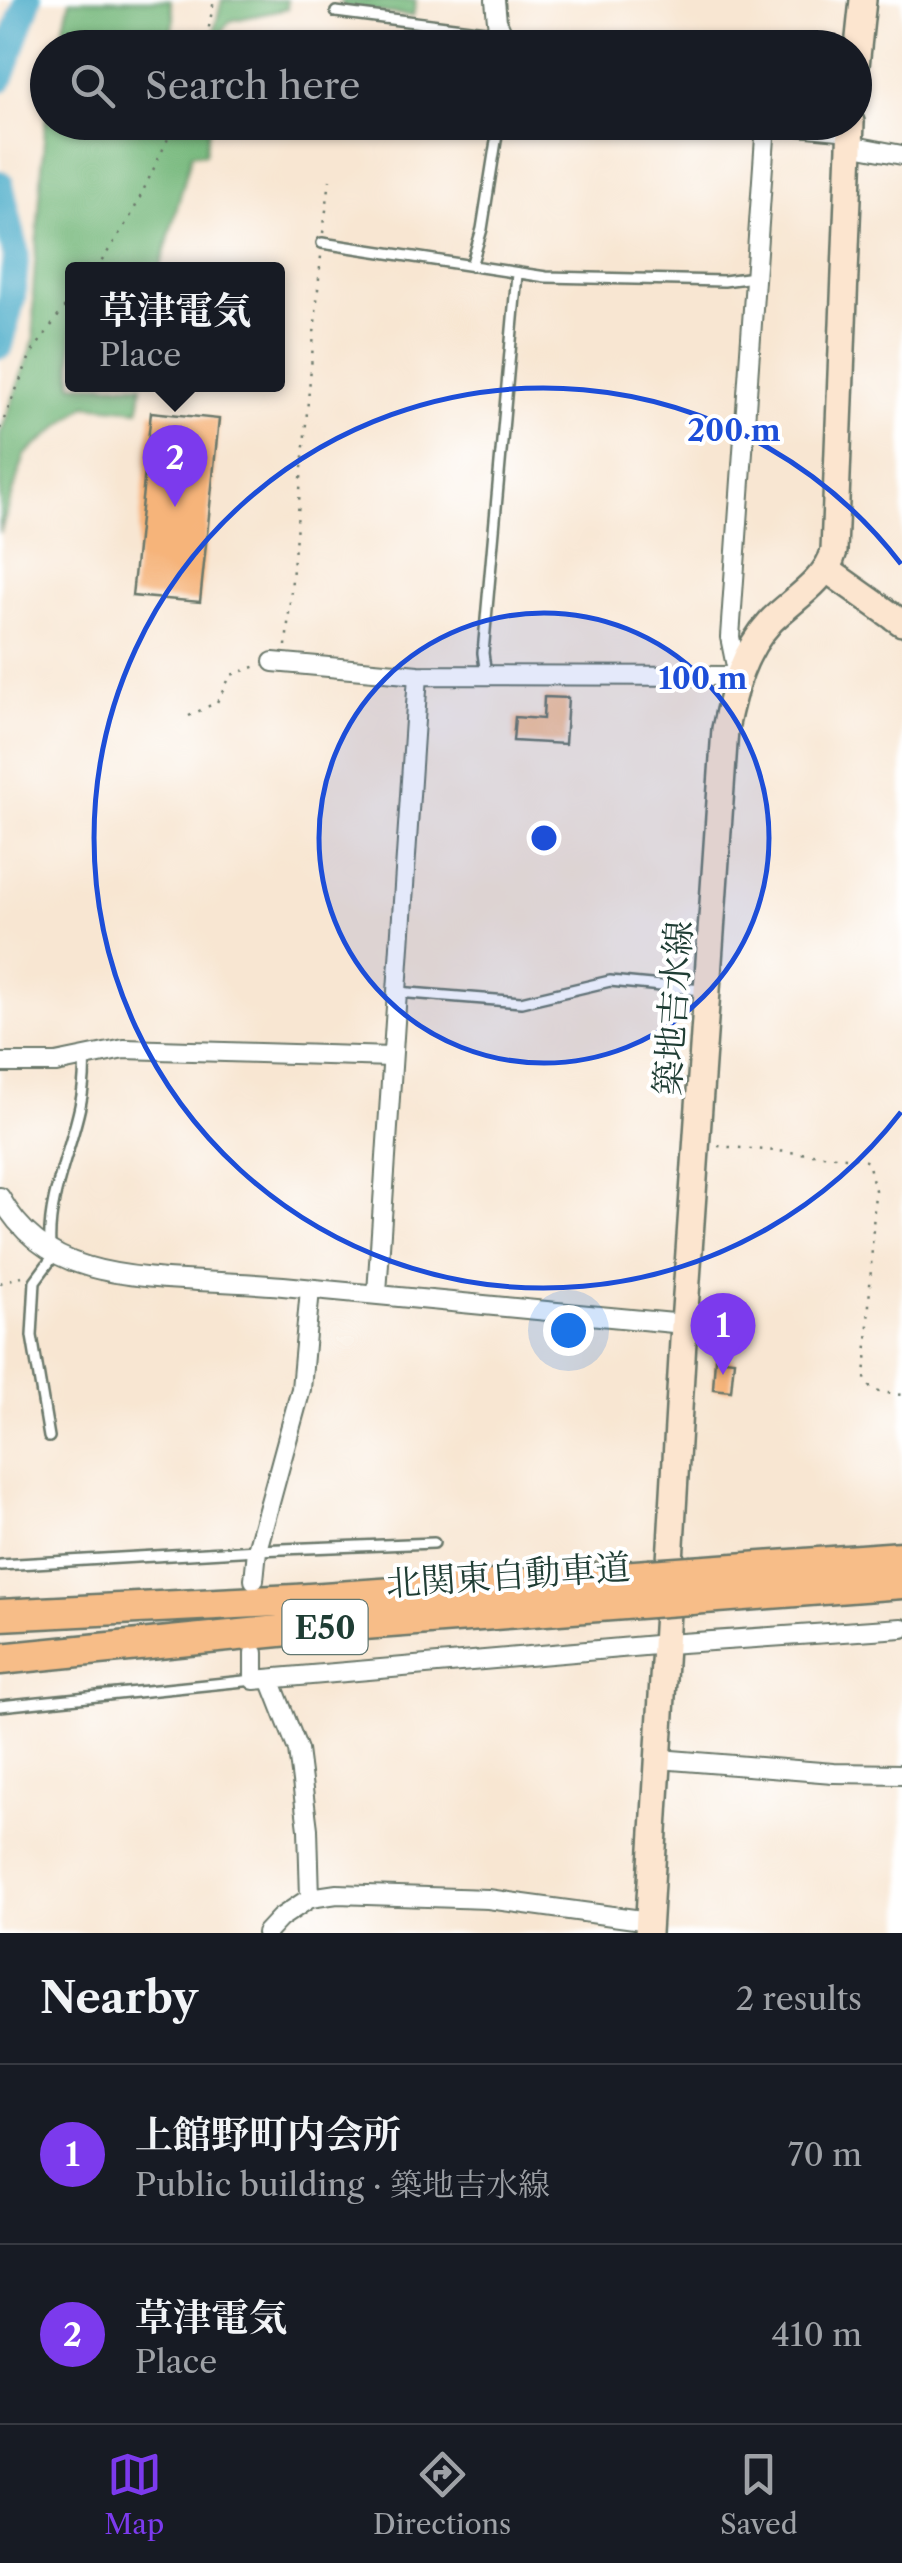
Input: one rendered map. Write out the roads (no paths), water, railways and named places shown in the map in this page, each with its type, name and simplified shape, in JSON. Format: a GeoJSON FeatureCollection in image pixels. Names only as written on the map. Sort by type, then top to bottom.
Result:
{"type":"FeatureCollection","features":[{"type":"Feature","properties":{"kind":"highway","name":"北関東自動車道"},"geometry":{"type":"LineString","coordinates":[[0,1615],[650,1588],[902,1557]]}},
{"type":"Feature","properties":{"kind":"highway","name":"北関東自動車道"},"geometry":{"type":"LineString","coordinates":[[691,1585],[902,1583]]}},
{"type":"Feature","properties":{"kind":"highway","name":"北関東自動車道"},"geometry":{"type":"LineString","coordinates":[[0,1659],[650,1588]]}},
{"type":"Feature","properties":{"kind":"main road"},"geometry":{"type":"LineString","coordinates":[[860,30],[863,0]]}},
{"type":"Feature","properties":{"kind":"main road"},"geometry":{"type":"LineString","coordinates":[[850,140],[835,542],[826,569],[902,623]]}},
{"type":"Feature","properties":{"kind":"main road","name":"築地吉水線"},"geometry":{"type":"LineString","coordinates":[[649,1927],[684,1324],[724,741],[738,676],[759,635],[826,569]]}},
{"type":"Feature","properties":{"kind":"street"},"geometry":{"type":"LineString","coordinates":[[496,0],[503,30]]}},
{"type":"Feature","properties":{"kind":"street"},"geometry":{"type":"LineString","coordinates":[[279,662],[418,675],[738,676],[730,637],[765,140]]}},
{"type":"Feature","properties":{"kind":"street"},"geometry":{"type":"LineString","coordinates":[[867,140],[902,155]]}},
{"type":"Feature","properties":{"kind":"street"},"geometry":{"type":"LineString","coordinates":[[378,1294],[418,675]]}},
{"type":"Feature","properties":{"kind":"street"},"geometry":{"type":"LineString","coordinates":[[0,1062],[56,1063],[124,1048],[392,1057]]}},
{"type":"Feature","properties":{"kind":"street"},"geometry":{"type":"LineString","coordinates":[[0,1197],[28,1235],[53,1252],[88,1267],[684,1324]]}},
{"type":"Feature","properties":{"kind":"street"},"geometry":{"type":"LineString","coordinates":[[254,1580],[258,1550],[301,1390],[310,1289]]}},
{"type":"Feature","properties":{"kind":"street"},"geometry":{"type":"LineString","coordinates":[[262,1679],[902,1628]]}},
{"type":"Feature","properties":{"kind":"street"},"geometry":{"type":"LineString","coordinates":[[254,1653],[262,1679],[298,1750],[308,1830],[310,1898]]}},
{"type":"Feature","properties":{"kind":"street"},"geometry":{"type":"LineString","coordinates":[[659,1760],[902,1774]]}},
{"type":"Feature","properties":{"kind":"street"},"geometry":{"type":"LineString","coordinates":[[266,1933],[280,1918],[310,1898],[383,1894],[488,1900],[649,1927]]}},
{"type":"Feature","properties":{"kind":"lane"},"geometry":{"type":"LineString","coordinates":[[336,12],[445,30]]}},
{"type":"Feature","properties":{"kind":"lane"},"geometry":{"type":"LineString","coordinates":[[471,266],[482,228],[497,140]]}},
{"type":"Feature","properties":{"kind":"lane"},"geometry":{"type":"LineString","coordinates":[[322,242],[517,274],[724,282],[754,277]]}},
{"type":"Feature","properties":{"kind":"lane"},"geometry":{"type":"LineString","coordinates":[[486,676],[484,653],[517,274]]}},
{"type":"Feature","properties":{"kind":"lane"},"geometry":{"type":"LineString","coordinates":[[397,992],[521,1002],[610,981],[692,987],[709,992]]}},
{"type":"Feature","properties":{"kind":"lane"},"geometry":{"type":"LineString","coordinates":[[49,1437],[32,1336],[35,1281],[53,1252],[49,1221],[78,1113],[86,1073],[84,1057]]}},
{"type":"Feature","properties":{"kind":"lane"},"geometry":{"type":"LineString","coordinates":[[0,1566],[434,1544]]}},
{"type":"Feature","properties":{"kind":"lane"},"geometry":{"type":"LineString","coordinates":[[0,1706],[262,1679]]}},
{"type":"Feature","properties":{"kind":"waterway"},"geometry":{"type":"LineString","coordinates":[[0,79],[28,0]]}},
{"type":"Feature","properties":{"kind":"waterway"},"geometry":{"type":"LineString","coordinates":[[0,184],[16,254],[12,297],[0,345]]}},
{"type":"Feature","properties":{"kind":"place","name":"草津電気"},"geometry":{"type":"Point","coordinates":[175,507]}},
{"type":"Feature","properties":{"kind":"place","name":"上館野町内会所"},"geometry":{"type":"Point","coordinates":[723,1375]}}]}
